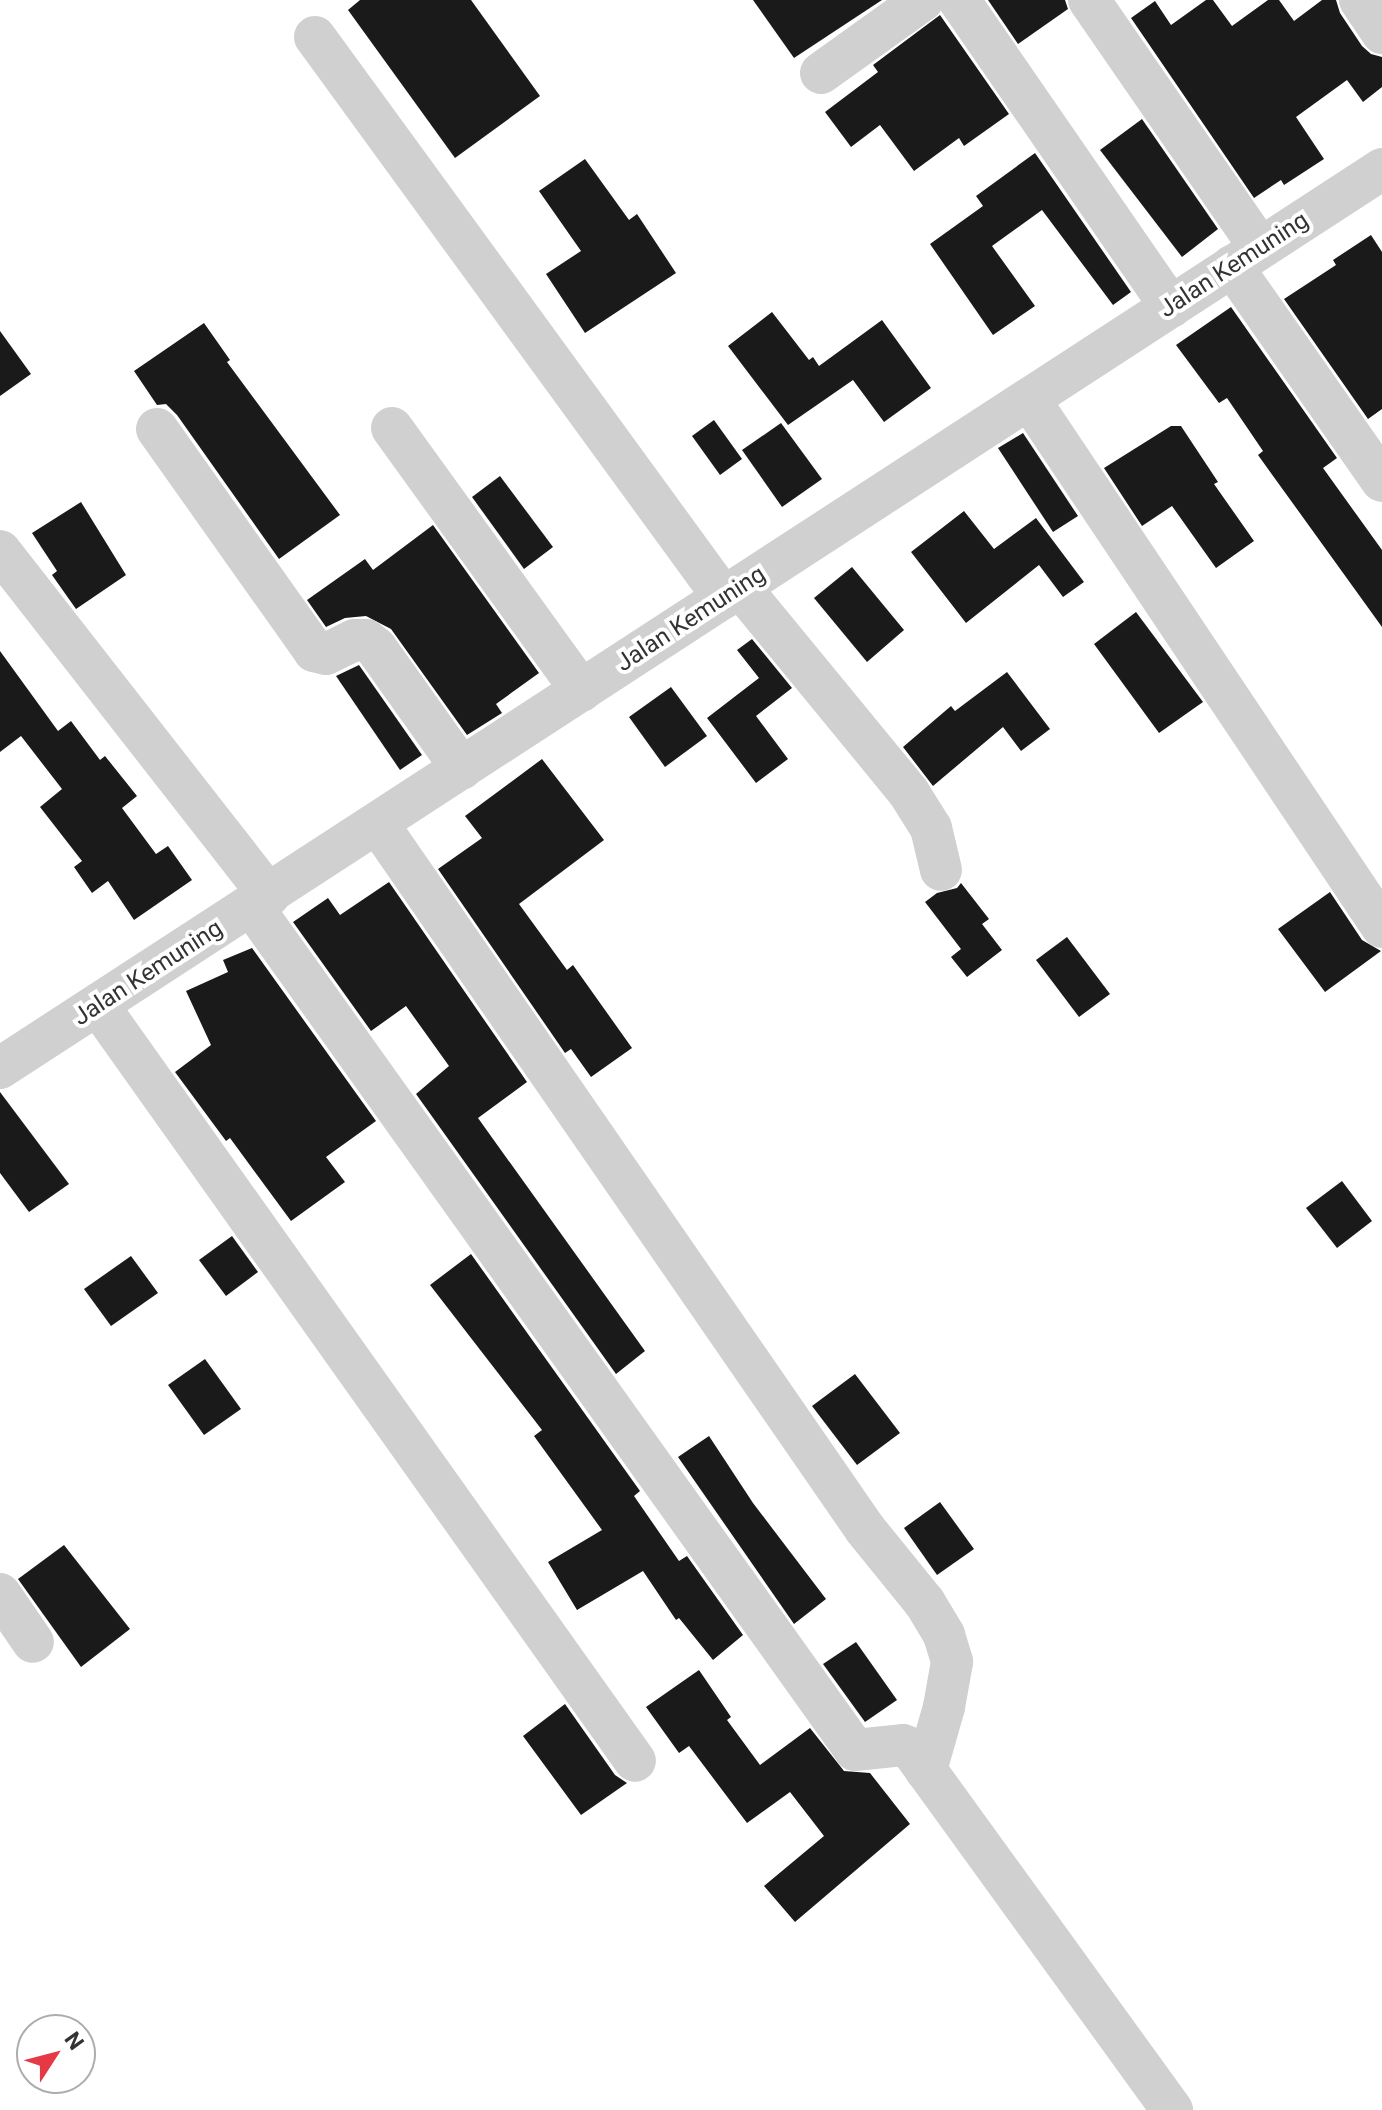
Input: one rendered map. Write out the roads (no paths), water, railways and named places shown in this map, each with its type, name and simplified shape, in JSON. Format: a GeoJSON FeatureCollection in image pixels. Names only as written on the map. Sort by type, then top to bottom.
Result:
{"type":"FeatureCollection","features":[{"type":"Feature","properties":{"kind":"street"},"geometry":{"type":"LineString","coordinates":[[821,73],[923,0]]}},
{"type":"Feature","properties":{"kind":"street"},"geometry":{"type":"LineString","coordinates":[[959,0],[1171,307]]}},
{"type":"Feature","properties":{"kind":"street"},"geometry":{"type":"LineString","coordinates":[[1089,0],[1382,481]]}},
{"type":"Feature","properties":{"kind":"street"},"geometry":{"type":"LineString","coordinates":[[1360,0],[1382,33]]}},
{"type":"Feature","properties":{"kind":"street"},"geometry":{"type":"LineString","coordinates":[[315,37],[732,593],[909,793],[931,828],[941,870]]}},
{"type":"Feature","properties":{"kind":"street","name":"Jalan Kemuning"},"geometry":{"type":"LineString","coordinates":[[0,1068],[1382,169]]}},
{"type":"Feature","properties":{"kind":"street"},"geometry":{"type":"LineString","coordinates":[[1029,399],[1382,927]]}},
{"type":"Feature","properties":{"kind":"street"},"geometry":{"type":"LineString","coordinates":[[392,428],[582,691]]}},
{"type":"Feature","properties":{"kind":"street"},"geometry":{"type":"LineString","coordinates":[[157,429],[314,651],[326,654],[355,640],[366,640],[376,648],[462,769]]}},
{"type":"Feature","properties":{"kind":"street"},"geometry":{"type":"LineString","coordinates":[[0,551],[261,900],[855,1750],[903,1745],[926,1770],[1172,2110]]}},
{"type":"Feature","properties":{"kind":"street"},"geometry":{"type":"LineString","coordinates":[[378,824],[856,1516],[938,1624],[952,1662],[944,1707],[926,1770]]}},
{"type":"Feature","properties":{"kind":"street"},"geometry":{"type":"LineString","coordinates":[[98,1005],[635,1761]]}},
{"type":"Feature","properties":{"kind":"street"},"geometry":{"type":"LineString","coordinates":[[0,1594],[33,1642]]}}]}
